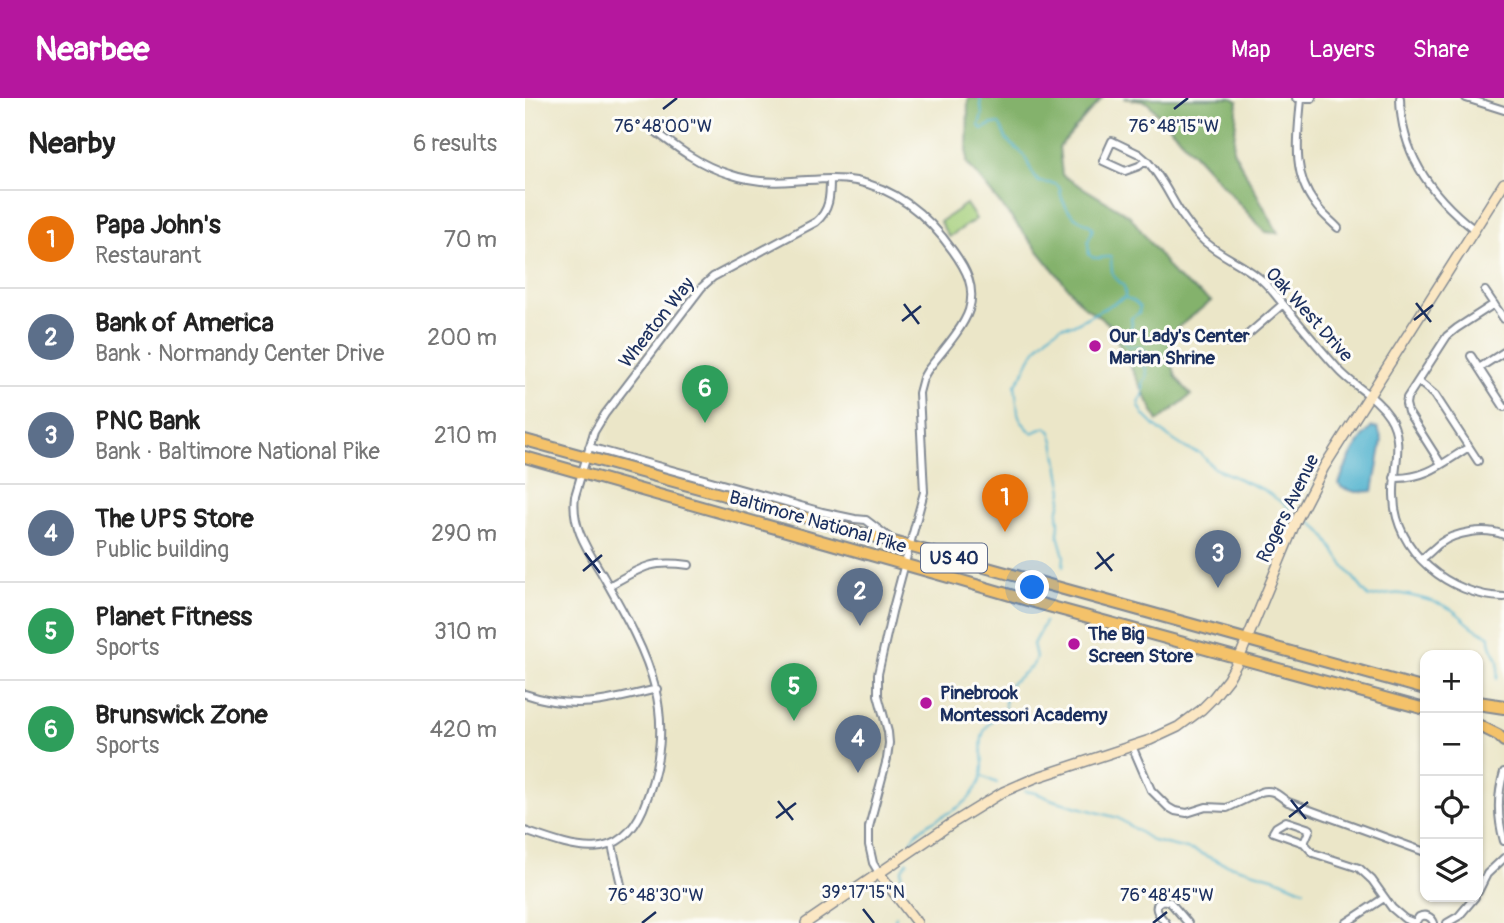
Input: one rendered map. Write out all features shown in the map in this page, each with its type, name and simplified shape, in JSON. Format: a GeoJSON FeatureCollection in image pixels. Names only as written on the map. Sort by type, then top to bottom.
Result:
{"type":"FeatureCollection","features":[{"type":"Feature","properties":{"kind":"highway"},"geometry":{"type":"LineString","coordinates":[[1483,704],[1504,709]]}},
{"type":"Feature","properties":{"kind":"main road","name":"Rogers Avenue"},"geometry":{"type":"LineString","coordinates":[[806,923],[1003,792],[1035,778],[1164,734],[1201,710],[1220,689],[1249,640],[1303,506],[1324,467],[1503,187]]}},
{"type":"Feature","properties":{"kind":"main road","name":"Baltimore National Pike"},"geometry":{"type":"LineString","coordinates":[[525,440],[587,452],[910,546],[1420,688]]}},
{"type":"Feature","properties":{"kind":"main road","name":"Baltimore National Pike"},"geometry":{"type":"LineString","coordinates":[[525,457],[1041,604],[1420,708]]}},
{"type":"Feature","properties":{"kind":"main road"},"geometry":{"type":"LineString","coordinates":[[1483,725],[1504,731]]}},
{"type":"Feature","properties":{"kind":"main road"},"geometry":{"type":"LineString","coordinates":[[1483,727],[1504,741]]}},
{"type":"Feature","properties":{"kind":"main road"},"geometry":{"type":"LineString","coordinates":[[879,873],[917,923]]}},
{"type":"Feature","properties":{"kind":"street"},"geometry":{"type":"LineString","coordinates":[[1312,98],[1299,98],[1297,159],[1302,182],[1313,202],[1338,228]]}},
{"type":"Feature","properties":{"kind":"street"},"geometry":{"type":"LineString","coordinates":[[1401,98],[1406,137],[1418,167],[1447,206],[1475,230]]}},
{"type":"Feature","properties":{"kind":"street"},"geometry":{"type":"LineString","coordinates":[[1466,98],[1504,110]]}},
{"type":"Feature","properties":{"kind":"street"},"geometry":{"type":"LineString","coordinates":[[647,125],[693,158],[730,174],[766,181],[855,181],[893,194],[927,218],[944,238],[964,268],[971,286],[970,304],[963,322],[920,386],[924,492],[878,674],[878,695],[889,743],[869,827],[869,845],[873,863],[879,873]]}},
{"type":"Feature","properties":{"kind":"street","name":"Oak West Drive"},"geometry":{"type":"LineString","coordinates":[[1146,160],[1125,171],[1103,160],[1112,141],[1146,160],[1159,174],[1177,209],[1195,233],[1216,251],[1258,276],[1339,370],[1381,406],[1391,419],[1397,436],[1394,497],[1396,515],[1405,536],[1437,574],[1460,588],[1483,595],[1504,597]]}},
{"type":"Feature","properties":{"kind":"street","name":"Wheaton Way"},"geometry":{"type":"LineString","coordinates":[[612,845],[623,838],[642,811],[655,774],[661,735],[660,715],[657,689],[643,650],[576,524],[574,506],[587,452],[594,432],[605,414],[702,287],[713,277],[816,222],[828,206],[830,179]]}},
{"type":"Feature","properties":{"kind":"street"},"geometry":{"type":"LineString","coordinates":[[1485,290],[1504,319]]}},
{"type":"Feature","properties":{"kind":"street"},"geometry":{"type":"LineString","coordinates":[[1227,342],[1239,341],[1245,337],[1283,304]]}},
{"type":"Feature","properties":{"kind":"street"},"geometry":{"type":"LineString","coordinates":[[1441,464],[1406,408],[1407,398],[1447,336],[1494,304]]}},
{"type":"Feature","properties":{"kind":"street"},"geometry":{"type":"LineString","coordinates":[[1479,368],[1504,352]]}},
{"type":"Feature","properties":{"kind":"street"},"geometry":{"type":"LineString","coordinates":[[1471,356],[1504,407]]}},
{"type":"Feature","properties":{"kind":"street"},"geometry":{"type":"LineString","coordinates":[[1417,381],[1435,396],[1478,461]]}},
{"type":"Feature","properties":{"kind":"street"},"geometry":{"type":"LineString","coordinates":[[1394,478],[1424,475],[1469,447]]}},
{"type":"Feature","properties":{"kind":"street"},"geometry":{"type":"LineString","coordinates":[[587,452],[822,512],[866,520],[893,541]]}},
{"type":"Feature","properties":{"kind":"street"},"geometry":{"type":"LineString","coordinates":[[1422,559],[1451,537],[1486,531],[1504,535]]}},
{"type":"Feature","properties":{"kind":"street"},"geometry":{"type":"LineString","coordinates":[[609,586],[649,565],[668,562],[689,565]]}},
{"type":"Feature","properties":{"kind":"street"},"geometry":{"type":"LineString","coordinates":[[525,694],[549,700],[587,703],[603,702],[657,689]]}},
{"type":"Feature","properties":{"kind":"street"},"geometry":{"type":"LineString","coordinates":[[1132,746],[1151,790],[1175,811],[1187,813],[1206,807],[1227,808],[1267,790],[1288,802],[1420,850]]}},
{"type":"Feature","properties":{"kind":"street"},"geometry":{"type":"LineString","coordinates":[[1504,772],[1498,804],[1504,841]]}},
{"type":"Feature","properties":{"kind":"street"},"geometry":{"type":"LineString","coordinates":[[1304,843],[1310,829],[1300,825],[1286,821],[1273,832],[1304,843],[1313,853],[1359,868],[1372,880],[1398,914],[1415,923],[1425,916],[1434,923]]}},
{"type":"Feature","properties":{"kind":"street"},"geometry":{"type":"LineString","coordinates":[[525,831],[575,848],[612,845],[624,898]]}},
{"type":"Feature","properties":{"kind":"street"},"geometry":{"type":"LineString","coordinates":[[1483,882],[1487,874],[1504,858]]}},
{"type":"Feature","properties":{"kind":"street"},"geometry":{"type":"LineString","coordinates":[[1483,873],[1487,874]]}},
{"type":"Feature","properties":{"kind":"street"},"geometry":{"type":"LineString","coordinates":[[1346,923],[1384,898]]}},
{"type":"Feature","properties":{"kind":"street"},"geometry":{"type":"LineString","coordinates":[[1166,923],[1156,908],[1163,900],[1170,902],[1188,923]]}},
{"type":"Feature","properties":{"kind":"street"},"geometry":{"type":"LineString","coordinates":[[1447,923],[1459,916],[1471,902]]}},
{"type":"Feature","properties":{"kind":"green space"},"geometry":{"type":"Polygon","coordinates":[[[968,98],[1102,98],[1059,147],[1062,175],[1130,216],[1175,276],[1211,301],[1177,328],[1169,352],[1176,377],[1191,395],[1158,421],[1109,324],[1082,305],[967,163],[968,98]]]}},
{"type":"Feature","properties":{"kind":"green space"},"geometry":{"type":"Polygon","coordinates":[[[1124,98],[1232,98],[1238,101],[1233,150],[1278,233],[1265,232],[1147,102],[1124,98]]]}},
{"type":"Feature","properties":{"kind":"green space"},"geometry":{"type":"Polygon","coordinates":[[[966,204],[976,219],[949,237],[940,222],[966,204]]]}},
{"type":"Feature","properties":{"kind":"water"},"geometry":{"type":"Polygon","coordinates":[[[1372,427],[1378,428],[1382,441],[1373,491],[1356,492],[1342,488],[1339,484],[1348,461],[1372,427]]]}},
{"type":"Feature","properties":{"kind":"waterway"},"geometry":{"type":"LineString","coordinates":[[980,98],[982,114],[979,126],[982,129],[999,124],[1007,140],[1026,159],[1039,182],[1056,184],[1060,188],[1063,201],[1071,213],[1093,228],[1088,242],[1089,255],[1097,258],[1111,257],[1113,274],[1125,289],[1125,297],[1073,325],[1062,326],[1051,333],[1039,345],[1015,385],[1021,421],[1032,433],[1046,427],[1054,441],[1063,491],[1058,514],[1063,567]]}},
{"type":"Feature","properties":{"kind":"waterway"},"geometry":{"type":"LineString","coordinates":[[1126,298],[1140,307],[1139,313],[1131,318],[1130,330],[1133,337],[1124,342],[1128,347],[1137,346],[1144,351],[1142,363],[1147,377],[1143,382],[1143,396],[1139,406],[1144,415],[1170,438],[1187,449],[1200,453],[1214,468],[1264,490],[1291,509]]}},
{"type":"Feature","properties":{"kind":"waterway"},"geometry":{"type":"LineString","coordinates":[[1309,520],[1323,533],[1344,566],[1369,597],[1398,594],[1436,602],[1454,611],[1490,637],[1498,660],[1497,679]]}},
{"type":"Feature","properties":{"kind":"waterway"},"geometry":{"type":"LineString","coordinates":[[911,844],[920,830],[956,809],[975,790],[983,771],[983,734],[989,723],[1005,709],[1007,687],[1033,665],[1036,657],[1033,644],[1045,622]]}},
{"type":"Feature","properties":{"kind":"waterway"},"geometry":{"type":"LineString","coordinates":[[982,776],[997,783]]}},
{"type":"Feature","properties":{"kind":"waterway"},"geometry":{"type":"LineString","coordinates":[[1025,791],[1118,818],[1153,841],[1195,851],[1222,863],[1276,878],[1304,890]]}},
{"type":"Feature","properties":{"kind":"waterway"},"geometry":{"type":"LineString","coordinates":[[900,884],[902,869],[908,861]]}},
{"type":"Feature","properties":{"kind":"waterway"},"geometry":{"type":"LineString","coordinates":[[894,923],[896,916]]}},
{"type":"Feature","properties":{"kind":"place","name":"Our Lady's Center Marian Shrine"},"geometry":{"type":"Point","coordinates":[1095,346]}},
{"type":"Feature","properties":{"kind":"place","name":"Brunswick Zone"},"geometry":{"type":"Point","coordinates":[705,423]}},
{"type":"Feature","properties":{"kind":"place","name":"Papa John's"},"geometry":{"type":"Point","coordinates":[1005,532]}},
{"type":"Feature","properties":{"kind":"place","name":"PNC Bank"},"geometry":{"type":"Point","coordinates":[1218,588]}},
{"type":"Feature","properties":{"kind":"place","name":"Bank of America"},"geometry":{"type":"Point","coordinates":[860,626]}},
{"type":"Feature","properties":{"kind":"place","name":"The Big Screen Store"},"geometry":{"type":"Point","coordinates":[1074,644]}},
{"type":"Feature","properties":{"kind":"place","name":"Pinebrook Montessori Academy"},"geometry":{"type":"Point","coordinates":[926,703]}},
{"type":"Feature","properties":{"kind":"place","name":"Planet Fitness"},"geometry":{"type":"Point","coordinates":[794,721]}},
{"type":"Feature","properties":{"kind":"place","name":"The UPS Store"},"geometry":{"type":"Point","coordinates":[858,773]}}]}
